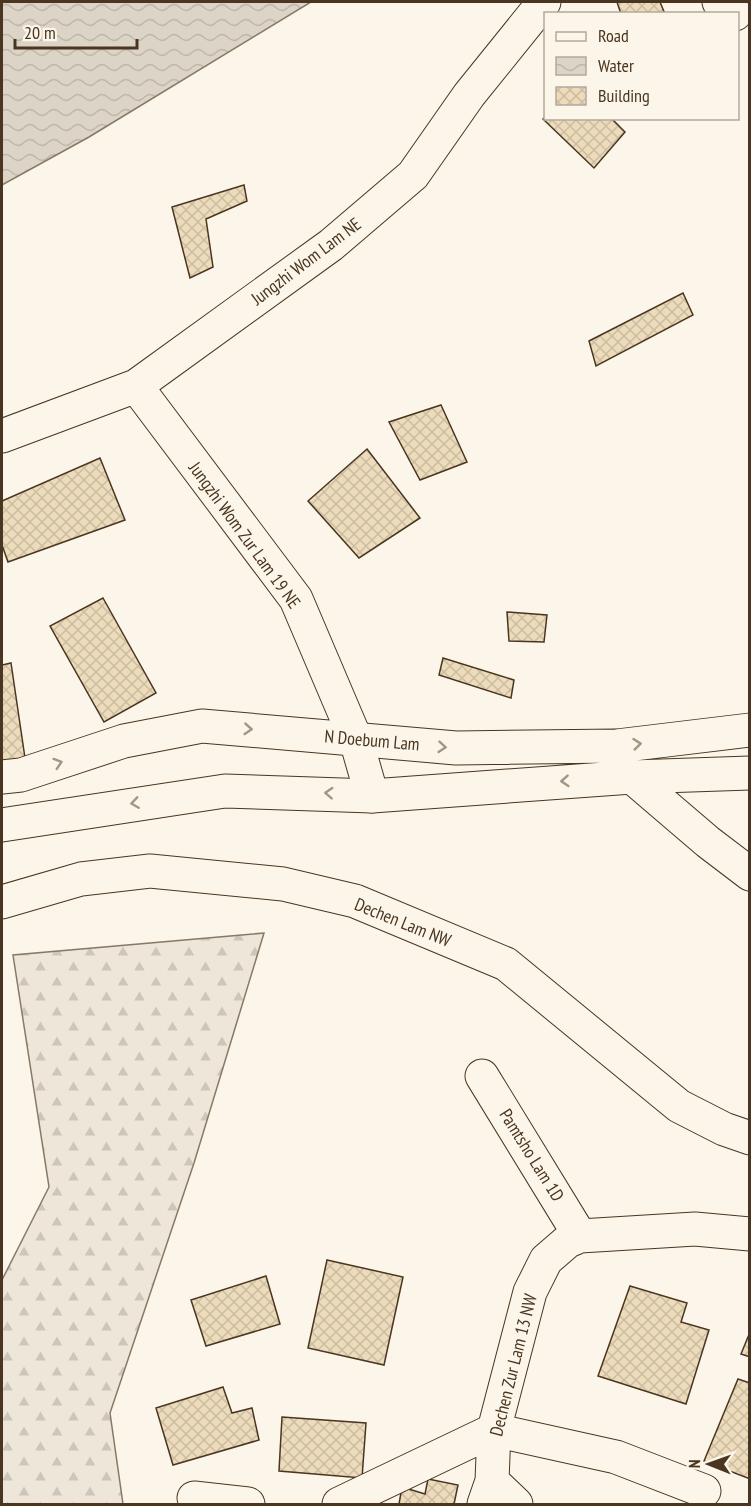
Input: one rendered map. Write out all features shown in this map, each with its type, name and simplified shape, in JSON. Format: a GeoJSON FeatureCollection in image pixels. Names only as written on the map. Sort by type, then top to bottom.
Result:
{"type":"FeatureCollection","features":[{"type":"Feature","properties":{"kind":"street","name":"Jungzhi Wom Lam NE"},"geometry":{"type":"LineString","coordinates":[[2,436],[136,386],[331,245],[413,175],[469,95],[544,2]]}},
{"type":"Feature","properties":{"kind":"street"},"geometry":{"type":"LineString","coordinates":[[719,2],[732,12]]}},
{"type":"Feature","properties":{"kind":"street","name":"Jungzhi Wom Zur Lam 19 NE"},"geometry":{"type":"LineString","coordinates":[[136,386],[296,599],[356,740],[372,796]]}},
{"type":"Feature","properties":{"kind":"street","name":"N Doebum Lam"},"geometry":{"type":"LineString","coordinates":[[2,777],[21,775],[124,741],[202,726],[456,748],[617,746],[750,730]]}},
{"type":"Feature","properties":{"kind":"street"},"geometry":{"type":"LineString","coordinates":[[2,825],[225,791],[372,796],[632,777],[750,773]]}},
{"type":"Feature","properties":{"kind":"street"},"geometry":{"type":"LineString","coordinates":[[632,777],[708,842],[750,874]]}},
{"type":"Feature","properties":{"kind":"street","name":"Dechen Lam NW"},"geometry":{"type":"LineString","coordinates":[[2,902],[81,879],[150,871],[283,884],[355,901],[506,964],[679,1106],[724,1129],[750,1138]]}},
{"type":"Feature","properties":{"kind":"street","name":"Pamtsho Lam 1D"},"geometry":{"type":"LineString","coordinates":[[482,1076],[580,1236]]}},
{"type":"Feature","properties":{"kind":"street","name":"Dechen Zur Lam 13 NW"},"geometry":{"type":"LineString","coordinates":[[488,1492],[494,1430],[530,1292],[546,1260],[568,1240],[580,1236],[695,1229],[750,1234]]}},
{"type":"Feature","properties":{"kind":"street"},"geometry":{"type":"LineString","coordinates":[[339,1504],[494,1430],[616,1457],[704,1491]]}},
{"type":"Feature","properties":{"kind":"street"},"geometry":{"type":"LineString","coordinates":[[488,1492],[516,1504]]}},
{"type":"Feature","properties":{"kind":"street"},"geometry":{"type":"LineString","coordinates":[[194,1498],[248,1504]]}},
{"type":"Feature","properties":{"kind":"green space"},"geometry":{"type":"Polygon","coordinates":[[[264,933],[194,1163],[110,1413],[123,1504],[2,1504],[2,1280],[49,1187],[13,955],[264,933]]]}},
{"type":"Feature","properties":{"kind":"water"},"geometry":{"type":"Polygon","coordinates":[[[2,2],[311,2],[89,137],[2,185],[2,2]]]}},
{"type":"Feature","properties":{"kind":"building"},"geometry":{"type":"Polygon","coordinates":[[[617,2],[660,2],[664,12],[620,12],[617,2]]]}},
{"type":"Feature","properties":{"kind":"building"},"geometry":{"type":"Polygon","coordinates":[[[544,120],[613,120],[625,132],[594,168],[544,120]]]}},
{"type":"Feature","properties":{"kind":"building"},"geometry":{"type":"Polygon","coordinates":[[[244,185],[247,201],[206,219],[213,267],[190,278],[172,207],[244,185]]]}},
{"type":"Feature","properties":{"kind":"building"},"geometry":{"type":"Polygon","coordinates":[[[683,293],[693,315],[596,366],[589,341],[683,293]]]}},
{"type":"Feature","properties":{"kind":"building"},"geometry":{"type":"Polygon","coordinates":[[[441,405],[467,462],[420,480],[389,422],[441,405]]]}},
{"type":"Feature","properties":{"kind":"building"},"geometry":{"type":"Polygon","coordinates":[[[367,449],[420,518],[359,558],[308,501],[367,449]]]}},
{"type":"Feature","properties":{"kind":"building"},"geometry":{"type":"Polygon","coordinates":[[[100,458],[125,520],[8,562],[2,545],[2,501],[100,458]]]}},
{"type":"Feature","properties":{"kind":"building"},"geometry":{"type":"Polygon","coordinates":[[[103,598],[156,693],[104,722],[50,626],[103,598]]]}},
{"type":"Feature","properties":{"kind":"building"},"geometry":{"type":"Polygon","coordinates":[[[507,612],[547,615],[544,642],[509,641],[507,612]]]}},
{"type":"Feature","properties":{"kind":"building"},"geometry":{"type":"Polygon","coordinates":[[[443,658],[514,680],[511,698],[439,675],[443,658]]]}},
{"type":"Feature","properties":{"kind":"building"},"geometry":{"type":"Polygon","coordinates":[[[11,663],[25,758],[2,761],[2,665],[11,663]]]}},
{"type":"Feature","properties":{"kind":"building"},"geometry":{"type":"Polygon","coordinates":[[[327,1260],[403,1277],[384,1365],[308,1348],[327,1260]]]}},
{"type":"Feature","properties":{"kind":"building"},"geometry":{"type":"Polygon","coordinates":[[[266,1276],[280,1324],[206,1346],[191,1300],[266,1276]]]}},
{"type":"Feature","properties":{"kind":"building"},"geometry":{"type":"Polygon","coordinates":[[[630,1286],[687,1303],[681,1322],[709,1330],[686,1404],[598,1376],[630,1286]]]}},
{"type":"Feature","properties":{"kind":"building"},"geometry":{"type":"Polygon","coordinates":[[[750,1332],[750,1357],[741,1354],[750,1332]]]}},
{"type":"Feature","properties":{"kind":"building"},"geometry":{"type":"Polygon","coordinates":[[[738,1379],[750,1383],[750,1479],[704,1461],[738,1379]]]}},
{"type":"Feature","properties":{"kind":"building"},"geometry":{"type":"Polygon","coordinates":[[[223,1387],[232,1413],[252,1408],[259,1440],[173,1465],[156,1408],[223,1387]]]}},
{"type":"Feature","properties":{"kind":"building"},"geometry":{"type":"Polygon","coordinates":[[[282,1417],[366,1423],[362,1478],[279,1471],[282,1417]]]}},
{"type":"Feature","properties":{"kind":"building"},"geometry":{"type":"Polygon","coordinates":[[[428,1479],[458,1485],[454,1504],[399,1504],[402,1487],[425,1494],[428,1479]]]}}]}
